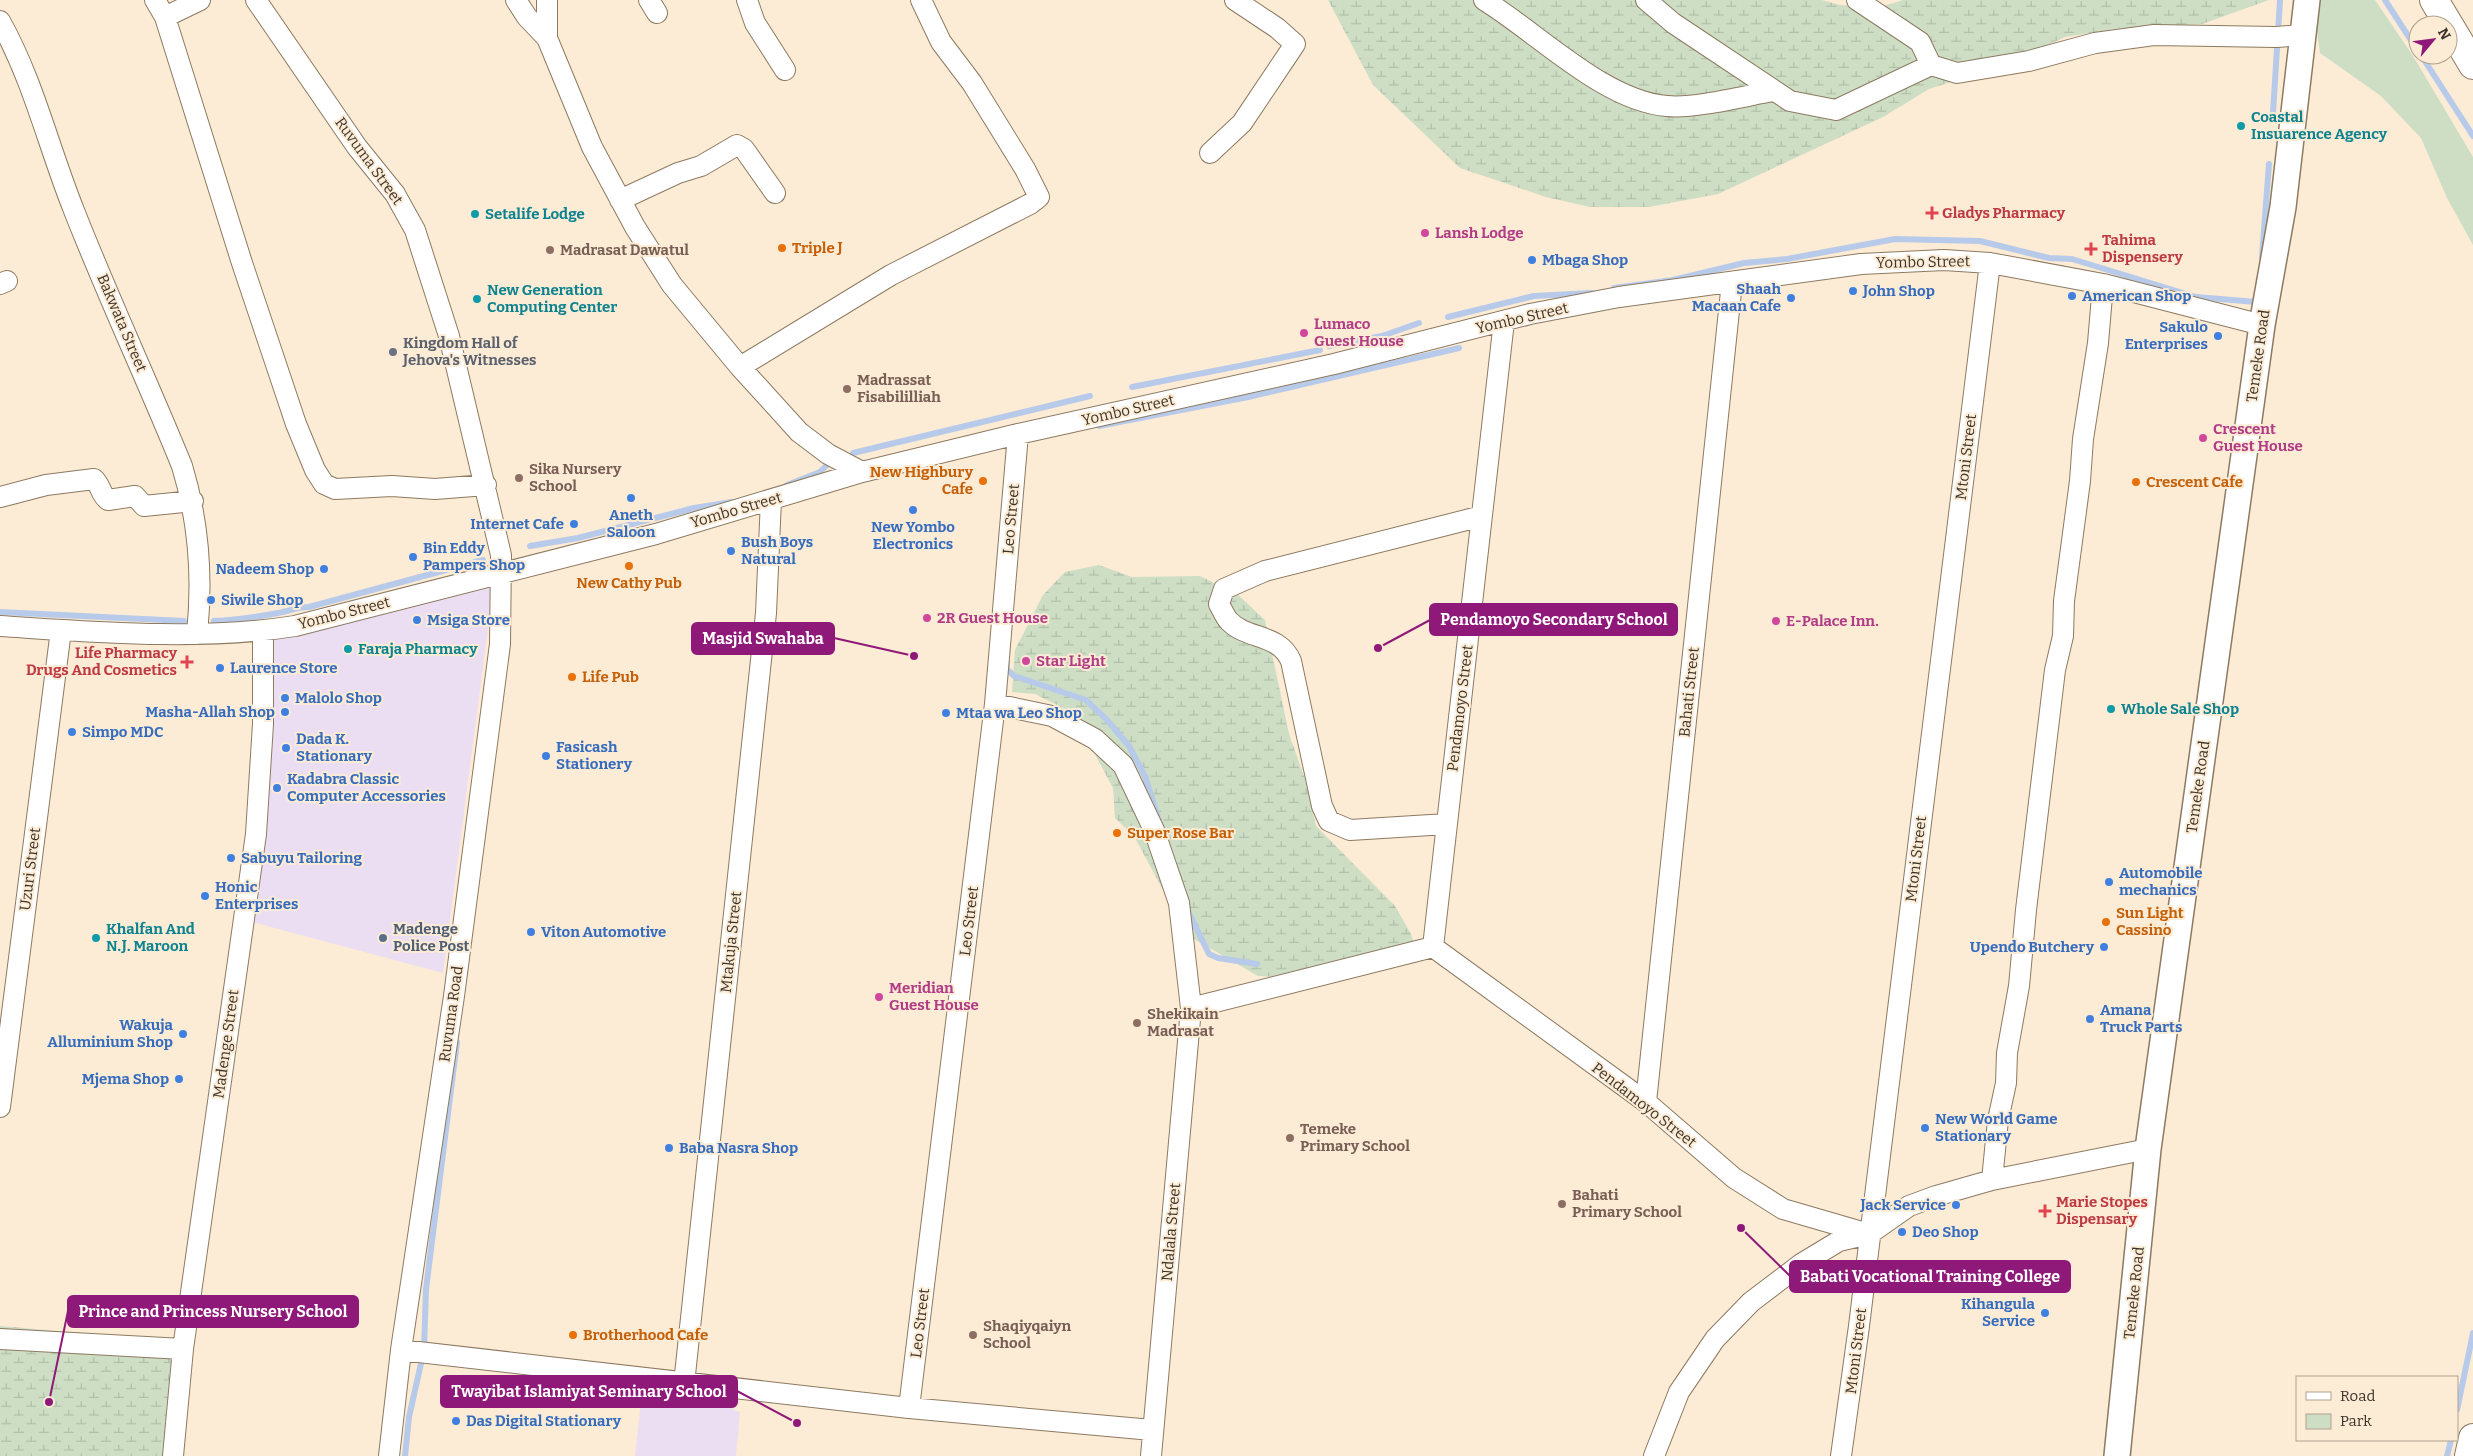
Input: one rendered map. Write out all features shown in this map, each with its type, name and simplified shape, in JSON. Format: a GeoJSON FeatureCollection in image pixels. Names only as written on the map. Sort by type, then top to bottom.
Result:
{"type":"FeatureCollection","features":[{"type":"Feature","properties":{"kind":"main road"},"geometry":{"type":"LineString","coordinates":[[2434,0],[2473,65]]}},
{"type":"Feature","properties":{"kind":"main road"},"geometry":{"type":"LineString","coordinates":[[2469,1456],[2473,1438]]}},
{"type":"Feature","properties":{"kind":"street"},"geometry":{"type":"LineString","coordinates":[[155,0],[165,17],[242,263],[296,424],[315,470],[324,484],[335,489],[392,486],[435,489],[486,485]]}},
{"type":"Feature","properties":{"kind":"street"},"geometry":{"type":"LineString","coordinates":[[165,17],[200,0]]}},
{"type":"Feature","properties":{"kind":"street","name":"Ruvuma Street"},"geometry":{"type":"LineString","coordinates":[[256,0],[357,146],[395,194],[415,230],[449,336],[486,485],[501,555],[502,572]]}},
{"type":"Feature","properties":{"kind":"street"},"geometry":{"type":"LineString","coordinates":[[516,0],[527,17],[547,38],[592,147],[620,200],[672,285],[740,367],[799,432],[828,454],[862,472]]}},
{"type":"Feature","properties":{"kind":"street"},"geometry":{"type":"LineString","coordinates":[[547,0],[547,38]]}},
{"type":"Feature","properties":{"kind":"street"},"geometry":{"type":"LineString","coordinates":[[747,0],[755,23],[785,70]]}},
{"type":"Feature","properties":{"kind":"street"},"geometry":{"type":"LineString","coordinates":[[740,367],[891,275],[1030,204],[1039,197],[1026,169],[972,83],[941,42],[921,0]]}},
{"type":"Feature","properties":{"kind":"street"},"geometry":{"type":"LineString","coordinates":[[1210,153],[1242,123],[1295,44],[1276,28],[1235,0]]}},
{"type":"Feature","properties":{"kind":"street"},"geometry":{"type":"LineString","coordinates":[[1484,0],[1613,90],[1642,102],[1668,107],[1773,91]]}},
{"type":"Feature","properties":{"kind":"street"},"geometry":{"type":"LineString","coordinates":[[1646,0],[1673,23],[1790,101],[1836,110],[1931,65],[1957,73],[2029,61],[2095,42],[2154,35],[2276,37],[2303,35]]}},
{"type":"Feature","properties":{"kind":"street"},"geometry":{"type":"LineString","coordinates":[[1857,0],[1920,42],[1931,65]]}},
{"type":"Feature","properties":{"kind":"street","name":"Temeke Road"},"geometry":{"type":"LineString","coordinates":[[2117,1456],[2148,1149],[2262,325],[2283,207],[2307,0]]}},
{"type":"Feature","properties":{"kind":"street","name":"Bakwata Street"},"geometry":{"type":"LineString","coordinates":[[0,21],[28,78],[76,216],[182,466],[193,501],[200,573],[197,634]]}},
{"type":"Feature","properties":{"kind":"street"},"geometry":{"type":"LineString","coordinates":[[620,200],[678,173],[701,166],[736,145],[744,149],[775,193]]}},
{"type":"Feature","properties":{"kind":"street","name":"Yombo Street"},"geometry":{"type":"LineString","coordinates":[[0,626],[61,630],[197,634],[263,631],[321,620],[656,534],[862,472],[1018,434],[1334,364],[1504,321],[1619,297],[1888,261],[1944,260],[1990,263],[2102,284],[2262,325]]}},
{"type":"Feature","properties":{"kind":"street","name":"Mtoni Street"},"geometry":{"type":"LineString","coordinates":[[1841,1456],[1990,263]]}},
{"type":"Feature","properties":{"kind":"street","name":"Bahati Street"},"geometry":{"type":"LineString","coordinates":[[1646,1102],[1732,282]]}},
{"type":"Feature","properties":{"kind":"street"},"geometry":{"type":"LineString","coordinates":[[1992,1180],[1998,1120],[2006,1082],[2007,1053],[2019,986],[2026,910],[2055,670],[2063,636],[2064,601],[2080,481],[2083,439],[2098,344],[2102,284]]}},
{"type":"Feature","properties":{"kind":"street","name":"Pendamoyo Street"},"geometry":{"type":"LineString","coordinates":[[1504,321],[1432,947],[1646,1102],[1734,1178],[1783,1209],[1869,1234]]}},
{"type":"Feature","properties":{"kind":"street","name":"Leo Street"},"geometry":{"type":"LineString","coordinates":[[909,1408],[995,704],[1018,434]]}},
{"type":"Feature","properties":{"kind":"street"},"geometry":{"type":"LineString","coordinates":[[0,497],[46,485],[94,480],[98,483],[103,496],[108,500],[135,496],[144,506],[193,501]]}},
{"type":"Feature","properties":{"kind":"street","name":"Mtakuja Street"},"geometry":{"type":"LineString","coordinates":[[684,1384],[766,613],[771,500]]}},
{"type":"Feature","properties":{"kind":"street"},"geometry":{"type":"LineString","coordinates":[[1447,824],[1350,830],[1339,827],[1329,821],[1322,806],[1291,661],[1286,650],[1278,643],[1264,640],[1229,622],[1219,604],[1224,589],[1265,571],[1482,516]]}},
{"type":"Feature","properties":{"kind":"street","name":"Ruvuma Road"},"geometry":{"type":"LineString","coordinates":[[389,1456],[402,1350],[458,967],[500,644],[502,572]]}},
{"type":"Feature","properties":{"kind":"street","name":"Uzuri Street"},"geometry":{"type":"LineString","coordinates":[[0,1107],[61,630]]}},
{"type":"Feature","properties":{"kind":"street","name":"Madenge Street"},"geometry":{"type":"LineString","coordinates":[[173,1456],[183,1349],[256,834],[263,724],[263,631]]}},
{"type":"Feature","properties":{"kind":"street","name":"Ndalala Street"},"geometry":{"type":"LineString","coordinates":[[995,704],[1052,716],[1096,739],[1123,766],[1154,830],[1179,903],[1191,1008],[1151,1456]]}},
{"type":"Feature","properties":{"kind":"street"},"geometry":{"type":"LineString","coordinates":[[1191,1008],[1432,947]]}},
{"type":"Feature","properties":{"kind":"street"},"geometry":{"type":"LineString","coordinates":[[1654,1456],[1679,1392],[1715,1339],[1751,1302],[1801,1264],[1839,1241],[1869,1234],[1909,1206],[1992,1180],[2148,1149]]}},
{"type":"Feature","properties":{"kind":"street"},"geometry":{"type":"LineString","coordinates":[[0,1339],[183,1349]]}},
{"type":"Feature","properties":{"kind":"street"},"geometry":{"type":"LineString","coordinates":[[402,1350],[684,1384],[909,1408],[1152,1430]]}},
{"type":"Feature","properties":{"kind":"shaded area"},"geometry":{"type":"Polygon","coordinates":[[[494,583],[443,973],[245,920],[269,628],[494,583]]]}},
{"type":"Feature","properties":{"kind":"shaded area"},"geometry":{"type":"Polygon","coordinates":[[[645,1394],[711,1402],[712,1399],[733,1401],[733,1410],[740,1412],[736,1456],[635,1456],[641,1401],[645,1394]]]}},
{"type":"Feature","properties":{"kind":"green space"},"geometry":{"type":"Polygon","coordinates":[[[1328,0],[1822,0],[1840,5],[1880,7],[1903,0],[2269,0],[2202,24],[2121,28],[2065,37],[2010,63],[1929,89],[1883,117],[1718,194],[1649,207],[1590,207],[1546,197],[1460,168],[1373,85],[1328,0]]]}},
{"type":"Feature","properties":{"kind":"green space"},"geometry":{"type":"Polygon","coordinates":[[[2317,0],[2375,0],[2408,49],[2408,65],[2418,65],[2473,157],[2473,245],[2447,198],[2421,138],[2381,96],[2320,53],[2314,10],[2317,0]]]}},
{"type":"Feature","properties":{"kind":"green space"},"geometry":{"type":"Polygon","coordinates":[[[1099,565],[1132,577],[1200,576],[1237,594],[1265,620],[1289,734],[1305,779],[1316,826],[1395,906],[1411,934],[1419,960],[1296,978],[1258,976],[1187,935],[1134,836],[1115,818],[1113,788],[1073,713],[1035,694],[1012,692],[1015,650],[1043,595],[1065,572],[1099,565]]]}},
{"type":"Feature","properties":{"kind":"green space"},"geometry":{"type":"Polygon","coordinates":[[[0,1326],[187,1342],[176,1456],[0,1456],[0,1326]]]}},
{"type":"Feature","properties":{"kind":"waterway"},"geometry":{"type":"LineString","coordinates":[[2273,113],[2280,0]]}},
{"type":"Feature","properties":{"kind":"waterway"},"geometry":{"type":"LineString","coordinates":[[2385,0],[2408,36]]}},
{"type":"Feature","properties":{"kind":"waterway"},"geometry":{"type":"LineString","coordinates":[[2427,65],[2473,136]]}},
{"type":"Feature","properties":{"kind":"waterway"},"geometry":{"type":"LineString","coordinates":[[2262,257],[2269,164]]}},
{"type":"Feature","properties":{"kind":"waterway"},"geometry":{"type":"LineString","coordinates":[[1614,288],[1673,280],[1744,263],[1787,259],[1895,239],[1980,241],[2049,258],[2072,259],[2196,297],[2256,302],[2257,297]]}},
{"type":"Feature","properties":{"kind":"waterway"},"geometry":{"type":"LineString","coordinates":[[1448,317],[1534,296],[1592,293]]}},
{"type":"Feature","properties":{"kind":"waterway"},"geometry":{"type":"LineString","coordinates":[[1329,346],[1382,336],[1419,323]]}},
{"type":"Feature","properties":{"kind":"waterway"},"geometry":{"type":"LineString","coordinates":[[1099,426],[1248,397],[1459,348]]}},
{"type":"Feature","properties":{"kind":"waterway"},"geometry":{"type":"LineString","coordinates":[[1132,387],[1320,350]]}},
{"type":"Feature","properties":{"kind":"waterway"},"geometry":{"type":"LineString","coordinates":[[853,453],[1090,396]]}},
{"type":"Feature","properties":{"kind":"waterway"},"geometry":{"type":"LineString","coordinates":[[787,485],[820,472],[831,461]]}},
{"type":"Feature","properties":{"kind":"waterway"},"geometry":{"type":"LineString","coordinates":[[530,546],[578,538],[694,508],[732,502]]}},
{"type":"Feature","properties":{"kind":"waterway"},"geometry":{"type":"LineString","coordinates":[[214,621],[254,617],[309,607],[483,560]]}},
{"type":"Feature","properties":{"kind":"waterway"},"geometry":{"type":"LineString","coordinates":[[0,612],[184,621]]}},
{"type":"Feature","properties":{"kind":"waterway"},"geometry":{"type":"LineString","coordinates":[[1007,662],[1007,669],[1014,676],[1086,700],[1107,720],[1129,746],[1145,776],[1159,821]]}},
{"type":"Feature","properties":{"kind":"waterway"},"geometry":{"type":"LineString","coordinates":[[1187,909],[1209,954],[1218,958],[1257,964]]}},
{"type":"Feature","properties":{"kind":"waterway"},"geometry":{"type":"LineString","coordinates":[[405,1456],[409,1417],[424,1350],[426,1289],[457,1042]]}},
{"type":"Feature","properties":{"kind":"waterway"},"geometry":{"type":"LineString","coordinates":[[2458,1405],[2473,1333]]}},
{"type":"Feature","properties":{"kind":"waterway"},"geometry":{"type":"LineString","coordinates":[[2447,1456],[2451,1441]]}},
{"type":"Feature","properties":{"kind":"place","name":"Coastal Insuarence Agency"},"geometry":{"type":"Point","coordinates":[2241,126]}},
{"type":"Feature","properties":{"kind":"place","name":"Gladys Pharmacy"},"geometry":{"type":"Point","coordinates":[1932,213]}},
{"type":"Feature","properties":{"kind":"place","name":"Setalife Lodge"},"geometry":{"type":"Point","coordinates":[475,214]}},
{"type":"Feature","properties":{"kind":"place","name":"Lansh Lodge"},"geometry":{"type":"Point","coordinates":[1425,233]}},
{"type":"Feature","properties":{"kind":"place","name":"Triple J"},"geometry":{"type":"Point","coordinates":[782,248]}},
{"type":"Feature","properties":{"kind":"place","name":"Tahima Dispensery"},"geometry":{"type":"Point","coordinates":[2091,249]}},
{"type":"Feature","properties":{"kind":"place","name":"Madrasat Dawatul"},"geometry":{"type":"Point","coordinates":[550,250]}},
{"type":"Feature","properties":{"kind":"place","name":"Mbaga Shop"},"geometry":{"type":"Point","coordinates":[1532,260]}},
{"type":"Feature","properties":{"kind":"place","name":"John Shop"},"geometry":{"type":"Point","coordinates":[1853,291]}},
{"type":"Feature","properties":{"kind":"place","name":"American Shop"},"geometry":{"type":"Point","coordinates":[2072,296]}},
{"type":"Feature","properties":{"kind":"place","name":"Shaah Macaan Cafe"},"geometry":{"type":"Point","coordinates":[1791,298]}},
{"type":"Feature","properties":{"kind":"place","name":"New Generation Computing Center"},"geometry":{"type":"Point","coordinates":[477,299]}},
{"type":"Feature","properties":{"kind":"place","name":"Lumaco Guest House"},"geometry":{"type":"Point","coordinates":[1304,333]}},
{"type":"Feature","properties":{"kind":"place","name":"Sakulo Enterprises"},"geometry":{"type":"Point","coordinates":[2218,336]}},
{"type":"Feature","properties":{"kind":"place","name":"Kingdom Hall of Jehova's Witnesses"},"geometry":{"type":"Point","coordinates":[393,352]}},
{"type":"Feature","properties":{"kind":"place","name":"Madrassat Fisabililliah"},"geometry":{"type":"Point","coordinates":[847,389]}},
{"type":"Feature","properties":{"kind":"place","name":"Crescent Guest House"},"geometry":{"type":"Point","coordinates":[2203,438]}},
{"type":"Feature","properties":{"kind":"place","name":"Sika Nursery School"},"geometry":{"type":"Point","coordinates":[519,478]}},
{"type":"Feature","properties":{"kind":"place","name":"New Highbury Cafe"},"geometry":{"type":"Point","coordinates":[983,481]}},
{"type":"Feature","properties":{"kind":"place","name":"Crescent Cafe"},"geometry":{"type":"Point","coordinates":[2136,482]}},
{"type":"Feature","properties":{"kind":"place","name":"Aneth Saloon"},"geometry":{"type":"Point","coordinates":[631,498]}},
{"type":"Feature","properties":{"kind":"place","name":"New Yombo Electronics"},"geometry":{"type":"Point","coordinates":[913,510]}},
{"type":"Feature","properties":{"kind":"place","name":"Internet Cafe"},"geometry":{"type":"Point","coordinates":[574,524]}},
{"type":"Feature","properties":{"kind":"place","name":"Bush Boys Natural"},"geometry":{"type":"Point","coordinates":[731,551]}},
{"type":"Feature","properties":{"kind":"place","name":"Bin Eddy Pampers Shop"},"geometry":{"type":"Point","coordinates":[413,557]}},
{"type":"Feature","properties":{"kind":"place","name":"New Cathy Pub"},"geometry":{"type":"Point","coordinates":[629,566]}},
{"type":"Feature","properties":{"kind":"place","name":"Nadeem Shop"},"geometry":{"type":"Point","coordinates":[324,569]}},
{"type":"Feature","properties":{"kind":"place","name":"Siwile Shop"},"geometry":{"type":"Point","coordinates":[211,600]}},
{"type":"Feature","properties":{"kind":"place","name":"2R Guest House"},"geometry":{"type":"Point","coordinates":[927,618]}},
{"type":"Feature","properties":{"kind":"place","name":"Msiga Store"},"geometry":{"type":"Point","coordinates":[417,620]}},
{"type":"Feature","properties":{"kind":"place","name":"E-Palace Inn."},"geometry":{"type":"Point","coordinates":[1776,621]}},
{"type":"Feature","properties":{"kind":"place","name":"Pendamoyo Secondary School"},"geometry":{"type":"Point","coordinates":[1378,648]}},
{"type":"Feature","properties":{"kind":"place","name":"Faraja Pharmacy"},"geometry":{"type":"Point","coordinates":[348,649]}},
{"type":"Feature","properties":{"kind":"place","name":"Masjid Swahaba"},"geometry":{"type":"Point","coordinates":[914,656]}},
{"type":"Feature","properties":{"kind":"place","name":"Star Light"},"geometry":{"type":"Point","coordinates":[1026,661]}},
{"type":"Feature","properties":{"kind":"place","name":"Life Pharmacy Drugs And Cosmetics"},"geometry":{"type":"Point","coordinates":[187,662]}},
{"type":"Feature","properties":{"kind":"place","name":"Laurence Store"},"geometry":{"type":"Point","coordinates":[220,668]}},
{"type":"Feature","properties":{"kind":"place","name":"Life Pub"},"geometry":{"type":"Point","coordinates":[572,677]}},
{"type":"Feature","properties":{"kind":"place","name":"Malolo Shop"},"geometry":{"type":"Point","coordinates":[285,698]}},
{"type":"Feature","properties":{"kind":"place","name":"Whole Sale Shop"},"geometry":{"type":"Point","coordinates":[2111,709]}},
{"type":"Feature","properties":{"kind":"place","name":"Masha-Allah Shop"},"geometry":{"type":"Point","coordinates":[285,712]}},
{"type":"Feature","properties":{"kind":"place","name":"Mtaa wa Leo Shop"},"geometry":{"type":"Point","coordinates":[946,713]}},
{"type":"Feature","properties":{"kind":"place","name":"Simpo MDC"},"geometry":{"type":"Point","coordinates":[72,732]}},
{"type":"Feature","properties":{"kind":"place","name":"Dada K. Stationary"},"geometry":{"type":"Point","coordinates":[286,748]}},
{"type":"Feature","properties":{"kind":"place","name":"Fasicash Stationery"},"geometry":{"type":"Point","coordinates":[546,756]}},
{"type":"Feature","properties":{"kind":"place","name":"Kadabra Classic Computer Accessories"},"geometry":{"type":"Point","coordinates":[277,788]}},
{"type":"Feature","properties":{"kind":"place","name":"Super Rose Bar"},"geometry":{"type":"Point","coordinates":[1117,833]}},
{"type":"Feature","properties":{"kind":"place","name":"Sabuyu Tailoring"},"geometry":{"type":"Point","coordinates":[231,858]}},
{"type":"Feature","properties":{"kind":"place","name":"Automobile mechanics"},"geometry":{"type":"Point","coordinates":[2109,882]}},
{"type":"Feature","properties":{"kind":"place","name":"Honic Enterprises"},"geometry":{"type":"Point","coordinates":[205,896]}},
{"type":"Feature","properties":{"kind":"place","name":"Sun Light Cassino"},"geometry":{"type":"Point","coordinates":[2106,922]}},
{"type":"Feature","properties":{"kind":"place","name":"Viton Automotive"},"geometry":{"type":"Point","coordinates":[531,932]}},
{"type":"Feature","properties":{"kind":"place","name":"Khalfan And N.J. Maroon"},"geometry":{"type":"Point","coordinates":[96,938]}},
{"type":"Feature","properties":{"kind":"place","name":"Madenge Police Post"},"geometry":{"type":"Point","coordinates":[383,938]}},
{"type":"Feature","properties":{"kind":"place","name":"Upendo Butchery"},"geometry":{"type":"Point","coordinates":[2104,947]}},
{"type":"Feature","properties":{"kind":"place","name":"Meridian Guest House"},"geometry":{"type":"Point","coordinates":[879,997]}},
{"type":"Feature","properties":{"kind":"place","name":"Amana Truck Parts"},"geometry":{"type":"Point","coordinates":[2090,1019]}},
{"type":"Feature","properties":{"kind":"place","name":"Shekikain Madrasat"},"geometry":{"type":"Point","coordinates":[1137,1023]}},
{"type":"Feature","properties":{"kind":"place","name":"Wakuja Alluminium Shop"},"geometry":{"type":"Point","coordinates":[183,1034]}},
{"type":"Feature","properties":{"kind":"place","name":"Mjema Shop"},"geometry":{"type":"Point","coordinates":[179,1079]}},
{"type":"Feature","properties":{"kind":"place","name":"New World Game Stationary"},"geometry":{"type":"Point","coordinates":[1925,1128]}},
{"type":"Feature","properties":{"kind":"place","name":"Temeke Primary School"},"geometry":{"type":"Point","coordinates":[1290,1138]}},
{"type":"Feature","properties":{"kind":"place","name":"Baba Nasra Shop"},"geometry":{"type":"Point","coordinates":[669,1148]}},
{"type":"Feature","properties":{"kind":"place","name":"Bahati Primary School"},"geometry":{"type":"Point","coordinates":[1562,1204]}},
{"type":"Feature","properties":{"kind":"place","name":"Jack Service"},"geometry":{"type":"Point","coordinates":[1956,1205]}},
{"type":"Feature","properties":{"kind":"place","name":"Marie Stopes Dispensary"},"geometry":{"type":"Point","coordinates":[2045,1211]}},
{"type":"Feature","properties":{"kind":"place","name":"Babati Vocational Training College"},"geometry":{"type":"Point","coordinates":[1741,1228]}},
{"type":"Feature","properties":{"kind":"place","name":"Deo Shop"},"geometry":{"type":"Point","coordinates":[1902,1232]}},
{"type":"Feature","properties":{"kind":"place","name":"Kihangula Service"},"geometry":{"type":"Point","coordinates":[2045,1313]}},
{"type":"Feature","properties":{"kind":"place","name":"Brotherhood Cafe"},"geometry":{"type":"Point","coordinates":[573,1335]}},
{"type":"Feature","properties":{"kind":"place","name":"Shaqiyqaiyn School"},"geometry":{"type":"Point","coordinates":[973,1335]}},
{"type":"Feature","properties":{"kind":"place","name":"Prince and Princess Nursery School"},"geometry":{"type":"Point","coordinates":[49,1402]}},
{"type":"Feature","properties":{"kind":"place","name":"Das Digital Stationary"},"geometry":{"type":"Point","coordinates":[456,1421]}},
{"type":"Feature","properties":{"kind":"place","name":"Twayibat Islamiyat Seminary School"},"geometry":{"type":"Point","coordinates":[797,1423]}}]}
